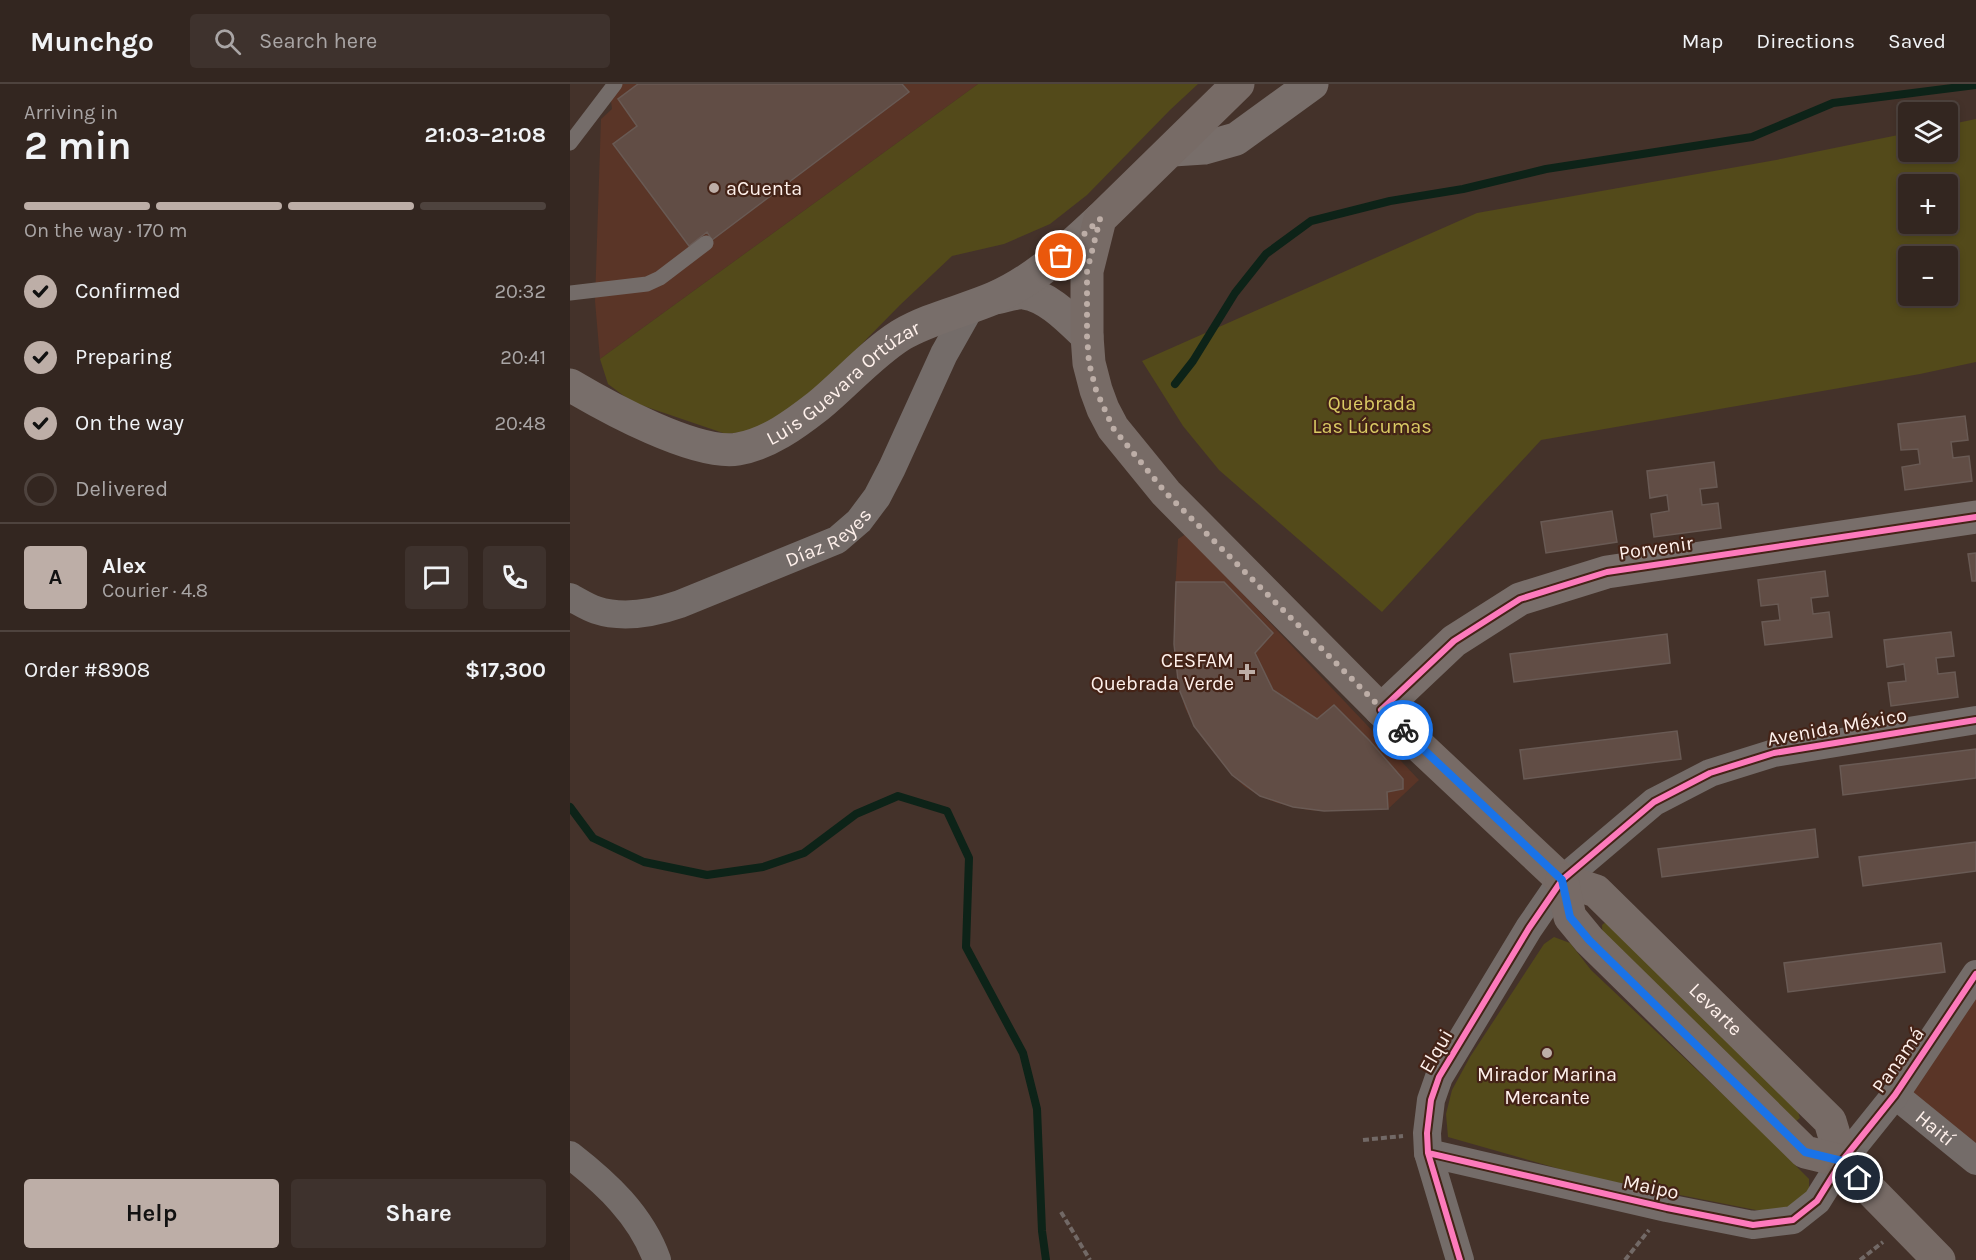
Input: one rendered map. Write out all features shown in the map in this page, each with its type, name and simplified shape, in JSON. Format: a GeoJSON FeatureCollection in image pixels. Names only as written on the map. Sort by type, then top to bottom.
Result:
{"type":"FeatureCollection","features":[{"type":"Feature","properties":{"kind":"main road"},"geometry":{"type":"LineString","coordinates":[[1100,219],[1238,84]]}},
{"type":"Feature","properties":{"kind":"main road","name":"Levarte"},"geometry":{"type":"LineString","coordinates":[[1100,219],[1087,271],[1087,336],[1089,363],[1096,390],[1113,428],[1166,493],[1382,710],[1562,880],[1596,891],[1830,1121],[1842,1161],[1940,1260]]}},
{"type":"Feature","properties":{"kind":"main road","name":"Levarte"},"geometry":{"type":"LineString","coordinates":[[1562,880],[1570,917],[1589,940],[1805,1152],[1842,1161]]}},
{"type":"Feature","properties":{"kind":"main road"},"geometry":{"type":"LineString","coordinates":[[1689,1038],[1717,1010]]}},
{"type":"Feature","properties":{"kind":"street"},"geometry":{"type":"LineString","coordinates":[[1173,150],[1203,148],[1236,139],[1312,84]]}},
{"type":"Feature","properties":{"kind":"street","name":"Luis Guevara Ortúzar"},"geometry":{"type":"LineString","coordinates":[[570,385],[591,398],[648,425],[717,449],[738,449],[776,435],[796,422],[902,335],[1011,289],[1061,256],[1100,219]]}},
{"type":"Feature","properties":{"kind":"street"},"geometry":{"type":"LineString","coordinates":[[982,303],[1023,293],[1060,310],[1087,336]]}},
{"type":"Feature","properties":{"kind":"street","name":"Díaz Reyes"},"geometry":{"type":"LineString","coordinates":[[570,597],[596,610],[622,614],[654,612],[680,604],[837,540],[860,521],[877,497],[944,354],[982,303]]}},
{"type":"Feature","properties":{"kind":"street","name":"Porvenir"},"geometry":{"type":"LineString","coordinates":[[1382,710],[1455,641],[1520,598],[1607,572],[1976,517]]}},
{"type":"Feature","properties":{"kind":"street","name":"Avenida México"},"geometry":{"type":"LineString","coordinates":[[1562,880],[1654,802],[1710,773],[1774,753],[1976,720]]}},
{"type":"Feature","properties":{"kind":"street","name":"Elqui"},"geometry":{"type":"LineString","coordinates":[[1460,1260],[1428,1143],[1431,1100],[1439,1077],[1529,928],[1562,880]]}},
{"type":"Feature","properties":{"kind":"street","name":"Panamá"},"geometry":{"type":"LineString","coordinates":[[1842,1161],[1895,1095],[1976,974]]}},
{"type":"Feature","properties":{"kind":"street","name":"Haití"},"geometry":{"type":"LineString","coordinates":[[1895,1095],[1976,1161]]}},
{"type":"Feature","properties":{"kind":"street","name":"Maipo"},"geometry":{"type":"LineString","coordinates":[[1428,1143],[1667,1208],[1753,1225],[1793,1220],[1817,1201],[1842,1161]]}},
{"type":"Feature","properties":{"kind":"street"},"geometry":{"type":"LineString","coordinates":[[570,1155],[617,1195],[644,1234],[657,1260]]}},
{"type":"Feature","properties":{"kind":"lane"},"geometry":{"type":"LineString","coordinates":[[570,143],[615,84]]}},
{"type":"Feature","properties":{"kind":"lane"},"geometry":{"type":"LineString","coordinates":[[570,293],[647,284],[660,278],[706,243]]}},
{"type":"Feature","properties":{"kind":"path"},"geometry":{"type":"LineString","coordinates":[[1363,1140],[1428,1143]]}},
{"type":"Feature","properties":{"kind":"path"},"geometry":{"type":"LineString","coordinates":[[1625,1260],[1667,1208]]}},
{"type":"Feature","properties":{"kind":"path"},"geometry":{"type":"LineString","coordinates":[[1061,1212],[1090,1260]]}},
{"type":"Feature","properties":{"kind":"shaded area"},"geometry":{"type":"Polygon","coordinates":[[[609,84],[978,84],[600,359],[595,301],[601,119],[612,109],[609,84]]]}},
{"type":"Feature","properties":{"kind":"shaded area","name":"CESFAM Quebrada Verde"},"geometry":{"type":"Polygon","coordinates":[[[1186,534],[1419,780],[1388,809],[1324,811],[1277,803],[1245,787],[1206,743],[1185,708],[1177,678],[1174,613],[1178,539],[1186,534]]]}},
{"type":"Feature","properties":{"kind":"shaded area"},"geometry":{"type":"Polygon","coordinates":[[[1976,995],[1976,1145],[1911,1091],[1976,995]]]}},
{"type":"Feature","properties":{"kind":"green space"},"geometry":{"type":"Polygon","coordinates":[[[978,84],[1198,84],[1087,195],[1050,224],[1004,244],[952,256],[785,416],[759,430],[726,434],[632,402],[608,384],[600,359],[978,84]]]}},
{"type":"Feature","properties":{"kind":"green space","name":"Quebrada Las Lúcumas"},"geometry":{"type":"Polygon","coordinates":[[[1976,119],[1976,362],[1920,374],[1541,440],[1382,612],[1219,470],[1183,426],[1142,361],[1477,213],[1776,160],[1898,135],[1898,162],[1958,162],[1958,123],[1976,119]]]}},
{"type":"Feature","properties":{"kind":"green space"},"geometry":{"type":"Polygon","coordinates":[[[1607,921],[1795,1103],[1800,1118],[1787,1128],[1603,943],[1602,925],[1607,921]]]}},
{"type":"Feature","properties":{"kind":"green space"},"geometry":{"type":"Polygon","coordinates":[[[1554,937],[1570,943],[1591,970],[1748,1118],[1809,1179],[1809,1195],[1776,1214],[1584,1176],[1448,1137],[1446,1114],[1452,1090],[1470,1057],[1544,944],[1554,937]]]}},
{"type":"Feature","properties":{"kind":"building","name":"aCuenta"},"geometry":{"type":"Polygon","coordinates":[[[638,84],[902,84],[909,92],[712,240],[707,232],[689,246],[613,144],[637,126],[618,99],[638,84]]]}},
{"type":"Feature","properties":{"kind":"building"},"geometry":{"type":"Polygon","coordinates":[[[1965,416],[1968,440],[1951,442],[1953,458],[1969,456],[1972,481],[1905,490],[1902,467],[1920,464],[1918,449],[1901,450],[1898,424],[1965,416]]]}},
{"type":"Feature","properties":{"kind":"building"},"geometry":{"type":"Polygon","coordinates":[[[1714,462],[1717,487],[1700,489],[1702,505],[1718,503],[1721,528],[1654,537],[1651,514],[1669,511],[1667,495],[1650,498],[1647,471],[1714,462]]]}},
{"type":"Feature","properties":{"kind":"building"},"geometry":{"type":"Polygon","coordinates":[[[1612,511],[1617,542],[1546,553],[1541,522],[1612,511]]]}},
{"type":"Feature","properties":{"kind":"building"},"geometry":{"type":"Polygon","coordinates":[[[1976,553],[1976,581],[1972,581],[1968,554],[1976,553]]]}},
{"type":"Feature","properties":{"kind":"building"},"geometry":{"type":"Polygon","coordinates":[[[1825,571],[1828,596],[1811,598],[1813,614],[1829,612],[1832,637],[1765,645],[1762,622],[1780,620],[1778,604],[1761,606],[1758,580],[1825,571]]]}},
{"type":"Feature","properties":{"kind":"building","name":"CESFAM Quebrada Verde"},"geometry":{"type":"Polygon","coordinates":[[[1176,582],[1224,582],[1273,633],[1255,653],[1273,690],[1317,719],[1334,705],[1369,740],[1403,779],[1403,789],[1387,792],[1388,809],[1324,811],[1293,807],[1260,796],[1232,775],[1194,726],[1179,689],[1174,644],[1176,582]]]}},
{"type":"Feature","properties":{"kind":"building"},"geometry":{"type":"Polygon","coordinates":[[[1951,632],[1954,656],[1936,658],[1938,674],[1955,672],[1958,697],[1891,706],[1888,683],[1906,681],[1904,664],[1887,667],[1884,640],[1951,632]]]}},
{"type":"Feature","properties":{"kind":"building"},"geometry":{"type":"Polygon","coordinates":[[[1667,634],[1670,663],[1514,682],[1510,654],[1667,634]]]}},
{"type":"Feature","properties":{"kind":"building"},"geometry":{"type":"Polygon","coordinates":[[[1677,731],[1681,759],[1524,779],[1520,750],[1677,731]]]}},
{"type":"Feature","properties":{"kind":"building"},"geometry":{"type":"Polygon","coordinates":[[[1976,749],[1976,778],[1843,795],[1840,766],[1976,749]]]}},
{"type":"Feature","properties":{"kind":"building"},"geometry":{"type":"Polygon","coordinates":[[[1815,829],[1818,857],[1662,877],[1658,849],[1815,829]]]}},
{"type":"Feature","properties":{"kind":"building"},"geometry":{"type":"Polygon","coordinates":[[[1976,842],[1976,871],[1863,886],[1859,857],[1976,842]]]}},
{"type":"Feature","properties":{"kind":"building"},"geometry":{"type":"Polygon","coordinates":[[[1941,943],[1945,972],[1788,992],[1784,963],[1941,943]]]}},
{"type":"Feature","properties":{"kind":"waterway"},"geometry":{"type":"LineString","coordinates":[[1175,384],[1193,361],[1235,293],[1266,254],[1311,221],[1390,201],[1463,189],[1546,169],[1752,137],[1833,103],[1976,85]]}},
{"type":"Feature","properties":{"kind":"waterway"},"geometry":{"type":"LineString","coordinates":[[570,807],[593,838],[644,862],[707,875],[763,867],[804,853],[856,814],[898,796],[947,811],[969,858],[966,947],[1023,1053],[1037,1109],[1042,1231],[1046,1260]]}},
{"type":"Feature","properties":{"kind":"cycle path"},"geometry":{"type":"LineString","coordinates":[[1381,710],[1454,641],[1520,599],[1607,572],[1976,517]]}},
{"type":"Feature","properties":{"kind":"cycle path"},"geometry":{"type":"LineString","coordinates":[[1460,1260],[1428,1153],[1427,1133],[1431,1100],[1439,1077],[1529,928],[1562,880],[1654,802],[1710,773],[1774,753],[1976,720]]}},
{"type":"Feature","properties":{"kind":"cycle path"},"geometry":{"type":"LineString","coordinates":[[1428,1153],[1667,1208],[1753,1225],[1793,1220],[1817,1201],[1842,1161],[1895,1095],[1976,974]]}},
{"type":"Feature","properties":{"kind":"way so far"},"geometry":{"type":"LineString","coordinates":[[1061,256],[1100,219],[1087,271],[1087,336],[1089,363],[1096,390],[1113,428],[1166,493],[1403,730]]}},
{"type":"Feature","properties":{"kind":"place","name":"aCuenta"},"geometry":{"type":"Point","coordinates":[714,188]}},
{"type":"Feature","properties":{"kind":"place","name":"CESFAM Quebrada Verde"},"geometry":{"type":"Point","coordinates":[1247,672]}},
{"type":"Feature","properties":{"kind":"place","name":"Mirador Marina Mercante"},"geometry":{"type":"Point","coordinates":[1547,1053]}},
{"type":"Feature","properties":{"kind":"route"},"geometry":{"type":"LineString","coordinates":[[1403,730],[1562,880],[1570,917],[1589,940],[1805,1152],[1842,1161],[1858,1178]]}}]}
